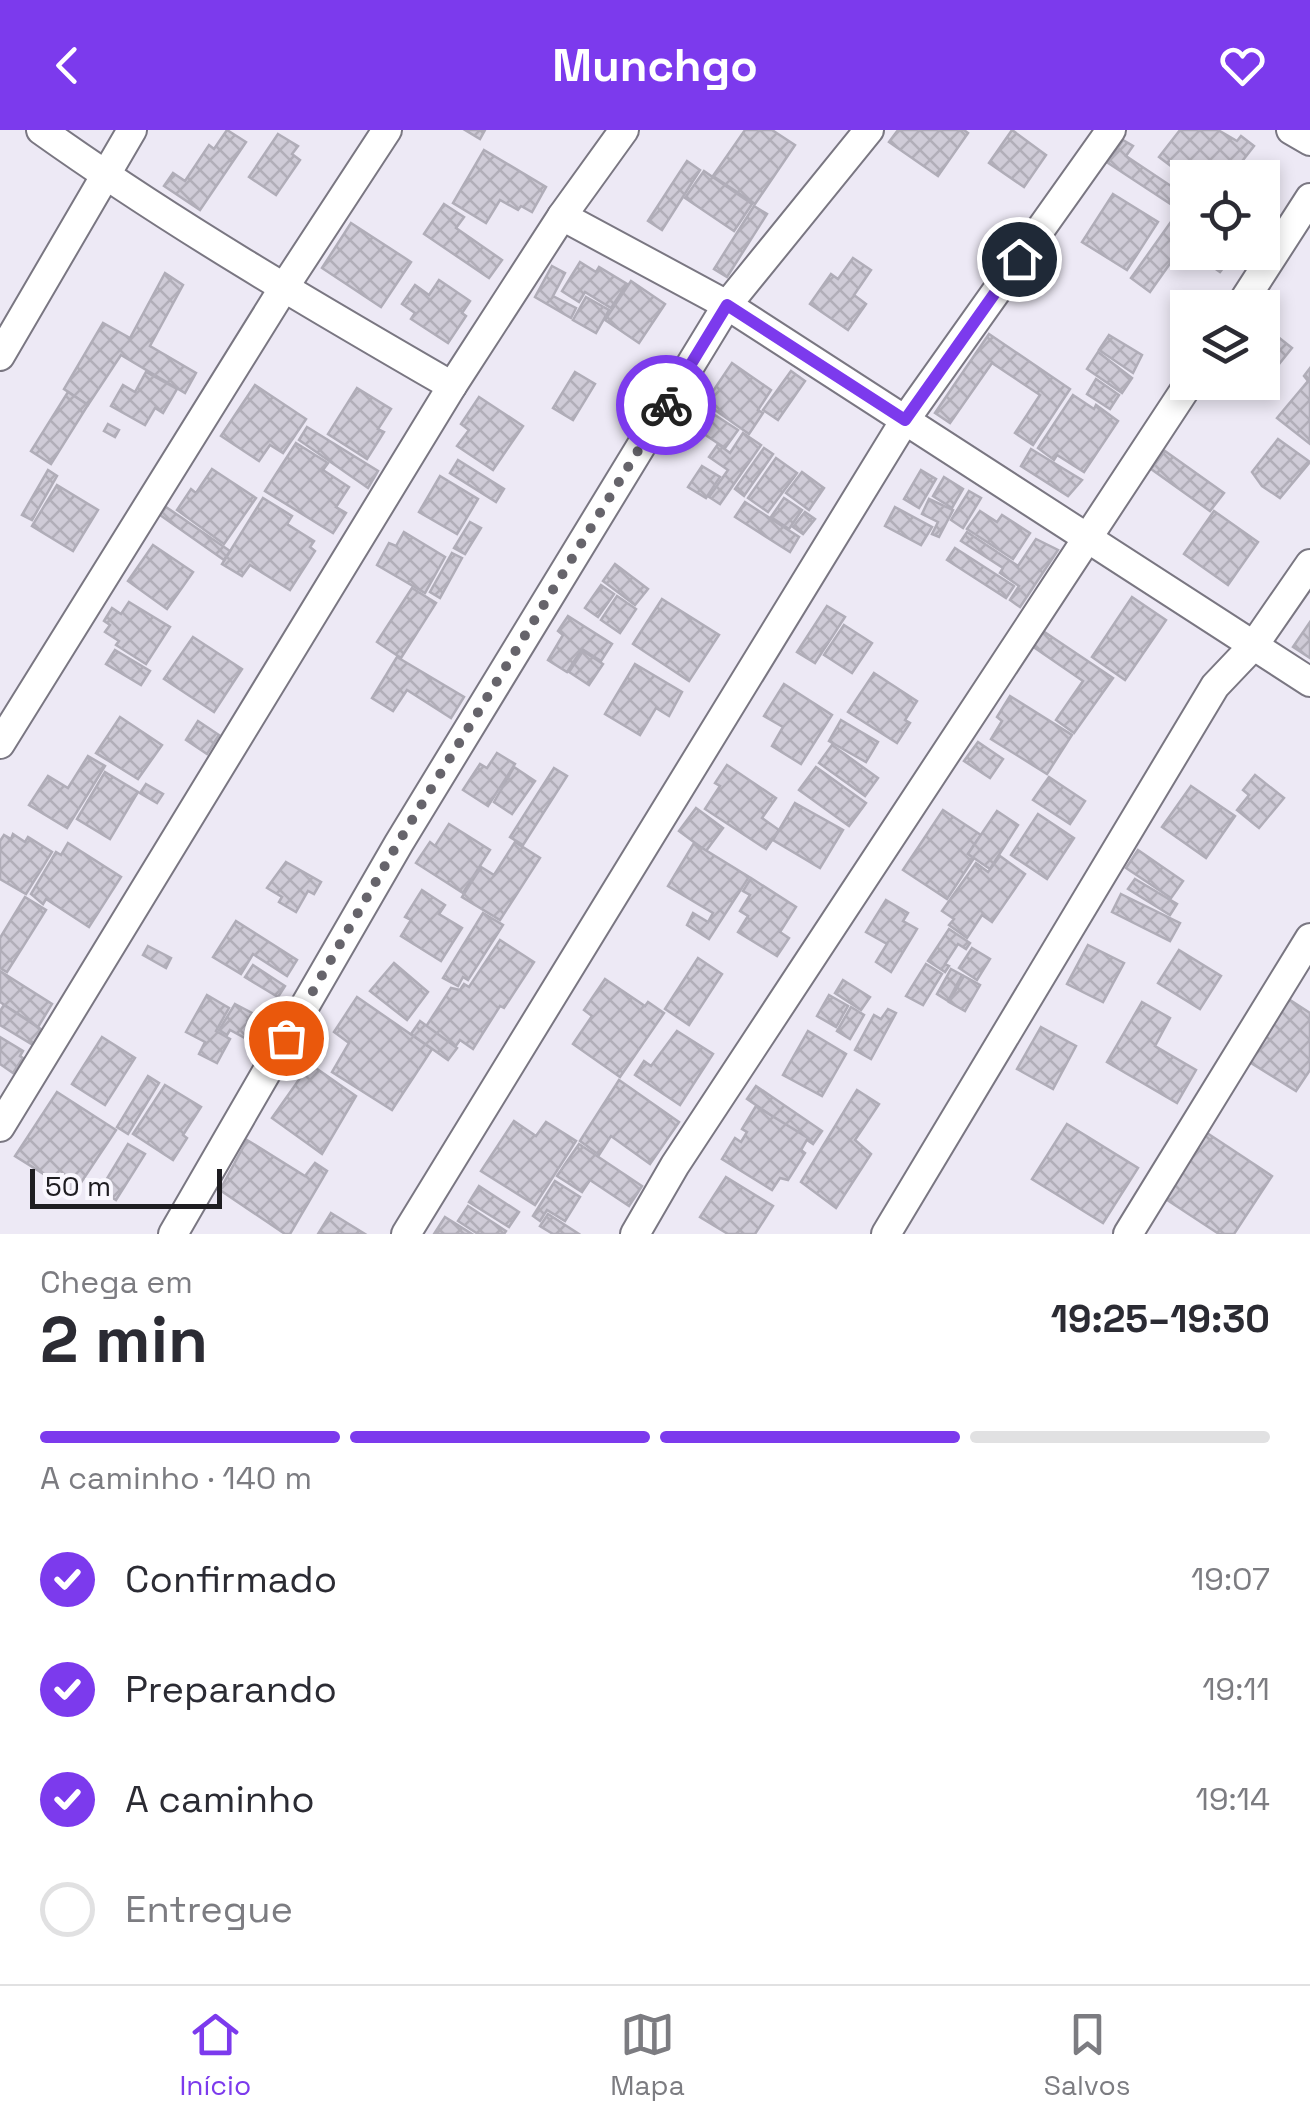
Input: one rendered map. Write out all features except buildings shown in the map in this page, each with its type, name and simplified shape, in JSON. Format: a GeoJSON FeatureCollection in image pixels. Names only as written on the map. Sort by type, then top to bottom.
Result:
{"type":"FeatureCollection","features":[{"type":"Feature","properties":{"kind":"street"},"geometry":{"type":"LineString","coordinates":[[42,130],[107,177],[283,289],[452,386]]}},
{"type":"Feature","properties":{"kind":"street"},"geometry":{"type":"LineString","coordinates":[[0,356],[132,130]]}},
{"type":"Feature","properties":{"kind":"street"},"geometry":{"type":"LineString","coordinates":[[0,744],[283,289],[387,130]]}},
{"type":"Feature","properties":{"kind":"street"},"geometry":{"type":"LineString","coordinates":[[0,1127],[452,386],[562,216],[624,130]]}},
{"type":"Feature","properties":{"kind":"street"},"geometry":{"type":"LineString","coordinates":[[173,1234],[398,843],[727,305],[869,130]]}},
{"type":"Feature","properties":{"kind":"street"},"geometry":{"type":"LineString","coordinates":[[406,1234],[905,420],[1111,130]]}},
{"type":"Feature","properties":{"kind":"street"},"geometry":{"type":"LineString","coordinates":[[1292,130],[1310,141]]}},
{"type":"Feature","properties":{"kind":"street"},"geometry":{"type":"LineString","coordinates":[[1251,290],[1310,198]]}},
{"type":"Feature","properties":{"kind":"street"},"geometry":{"type":"LineString","coordinates":[[562,216],[727,305],[1310,682]]}},
{"type":"Feature","properties":{"kind":"street"},"geometry":{"type":"LineString","coordinates":[[635,1234],[686,1148],[1178,400]]}},
{"type":"Feature","properties":{"kind":"street"},"geometry":{"type":"LineString","coordinates":[[886,1234],[1215,686],[1254,645],[1310,564]]}},
{"type":"Feature","properties":{"kind":"street"},"geometry":{"type":"LineString","coordinates":[[1128,1234],[1310,938]]}},
{"type":"Feature","properties":{"kind":"way so far"},"geometry":{"type":"LineString","coordinates":[[286,1038],[398,843],[666,405]]}},
{"type":"Feature","properties":{"kind":"route"},"geometry":{"type":"LineString","coordinates":[[666,405],[727,305],[905,420],[1019,259]]}}]}
